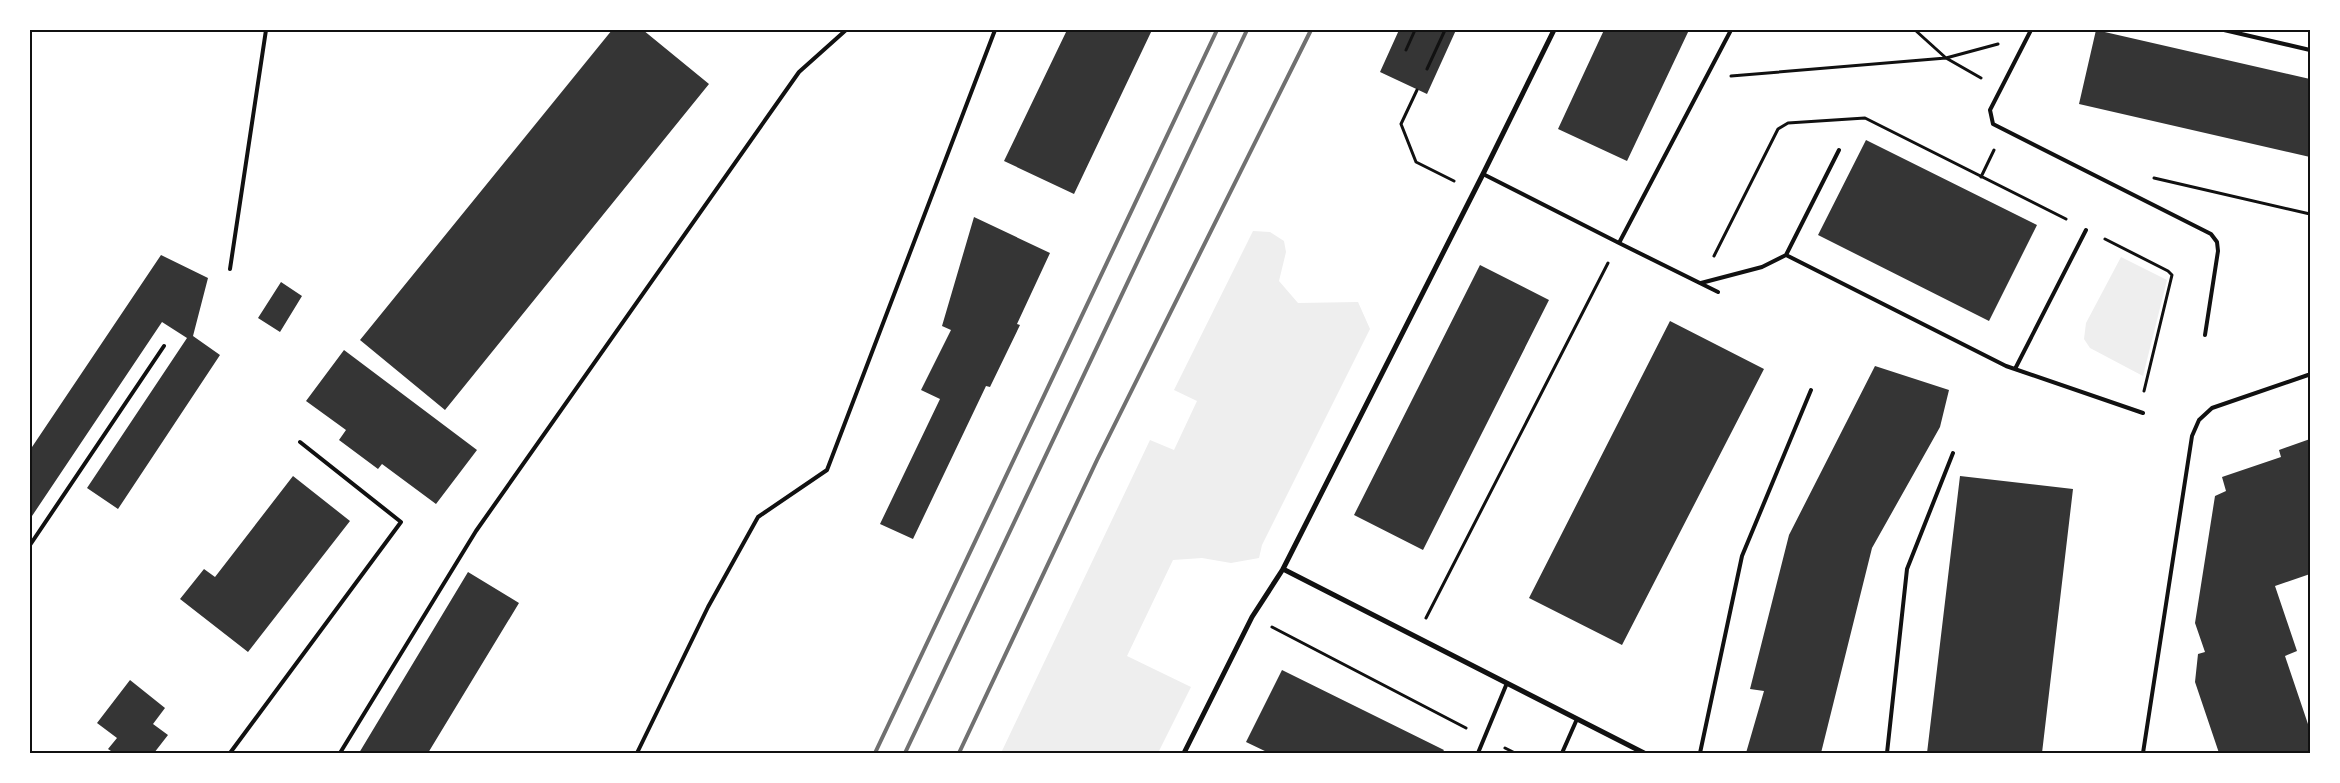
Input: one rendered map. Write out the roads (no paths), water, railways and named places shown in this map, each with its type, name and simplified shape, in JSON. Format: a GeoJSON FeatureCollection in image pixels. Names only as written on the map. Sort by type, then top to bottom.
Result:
{"type":"FeatureCollection","features":[{"type":"Feature","properties":{"kind":"street"},"geometry":{"type":"LineString","coordinates":[[1184,753],[1252,617],[1283,569],[1554,30]]}},
{"type":"Feature","properties":{"kind":"street"},"geometry":{"type":"LineString","coordinates":[[1283,569],[1644,753]]}},
{"type":"Feature","properties":{"kind":"lane"},"geometry":{"type":"LineString","coordinates":[[230,269],[266,30]]}},
{"type":"Feature","properties":{"kind":"lane"},"geometry":{"type":"LineString","coordinates":[[340,753],[476,531],[799,72],[846,30]]}},
{"type":"Feature","properties":{"kind":"lane"},"geometry":{"type":"LineString","coordinates":[[637,753],[708,607],[758,517],[828,470],[995,30]]}},
{"type":"Feature","properties":{"kind":"lane"},"geometry":{"type":"LineString","coordinates":[[1619,242],[1731,30]]}},
{"type":"Feature","properties":{"kind":"lane"},"geometry":{"type":"LineString","coordinates":[[2031,30],[1990,110],[1993,124],[2211,234],[2215,238],[2218,251],[2205,335]]}},
{"type":"Feature","properties":{"kind":"lane"},"geometry":{"type":"LineString","coordinates":[[2224,30],[2310,50]]}},
{"type":"Feature","properties":{"kind":"lane"},"geometry":{"type":"LineString","coordinates":[[1700,284],[1762,267],[1786,255],[1839,150]]}},
{"type":"Feature","properties":{"kind":"lane"},"geometry":{"type":"LineString","coordinates":[[1483,174],[1718,292]]}},
{"type":"Feature","properties":{"kind":"lane"},"geometry":{"type":"LineString","coordinates":[[2015,369],[2086,230]]}},
{"type":"Feature","properties":{"kind":"lane"},"geometry":{"type":"LineString","coordinates":[[1786,255],[2015,369],[2141,412]]}},
{"type":"Feature","properties":{"kind":"lane"},"geometry":{"type":"LineString","coordinates":[[30,545],[164,346]]}},
{"type":"Feature","properties":{"kind":"lane"},"geometry":{"type":"LineString","coordinates":[[2143,753],[2192,436],[2199,420],[2212,408],[2308,375]]}},
{"type":"Feature","properties":{"kind":"lane"},"geometry":{"type":"LineString","coordinates":[[1700,753],[1742,556],[1811,390]]}},
{"type":"Feature","properties":{"kind":"lane"},"geometry":{"type":"LineString","coordinates":[[230,753],[400,522],[300,442]]}},
{"type":"Feature","properties":{"kind":"lane"},"geometry":{"type":"LineString","coordinates":[[1887,753],[1907,569],[1953,453]]}},
{"type":"Feature","properties":{"kind":"lane"},"geometry":{"type":"LineString","coordinates":[[1478,753],[1506,683]]}},
{"type":"Feature","properties":{"kind":"lane"},"geometry":{"type":"LineString","coordinates":[[1562,753],[1578,719]]}},
{"type":"Feature","properties":{"kind":"railway"},"geometry":{"type":"LineString","coordinates":[[875,753],[1217,30]]}},
{"type":"Feature","properties":{"kind":"railway"},"geometry":{"type":"LineString","coordinates":[[905,753],[1247,30]]}},
{"type":"Feature","properties":{"kind":"railway"},"geometry":{"type":"LineString","coordinates":[[959,753],[1097,460],[1311,30]]}}]}
